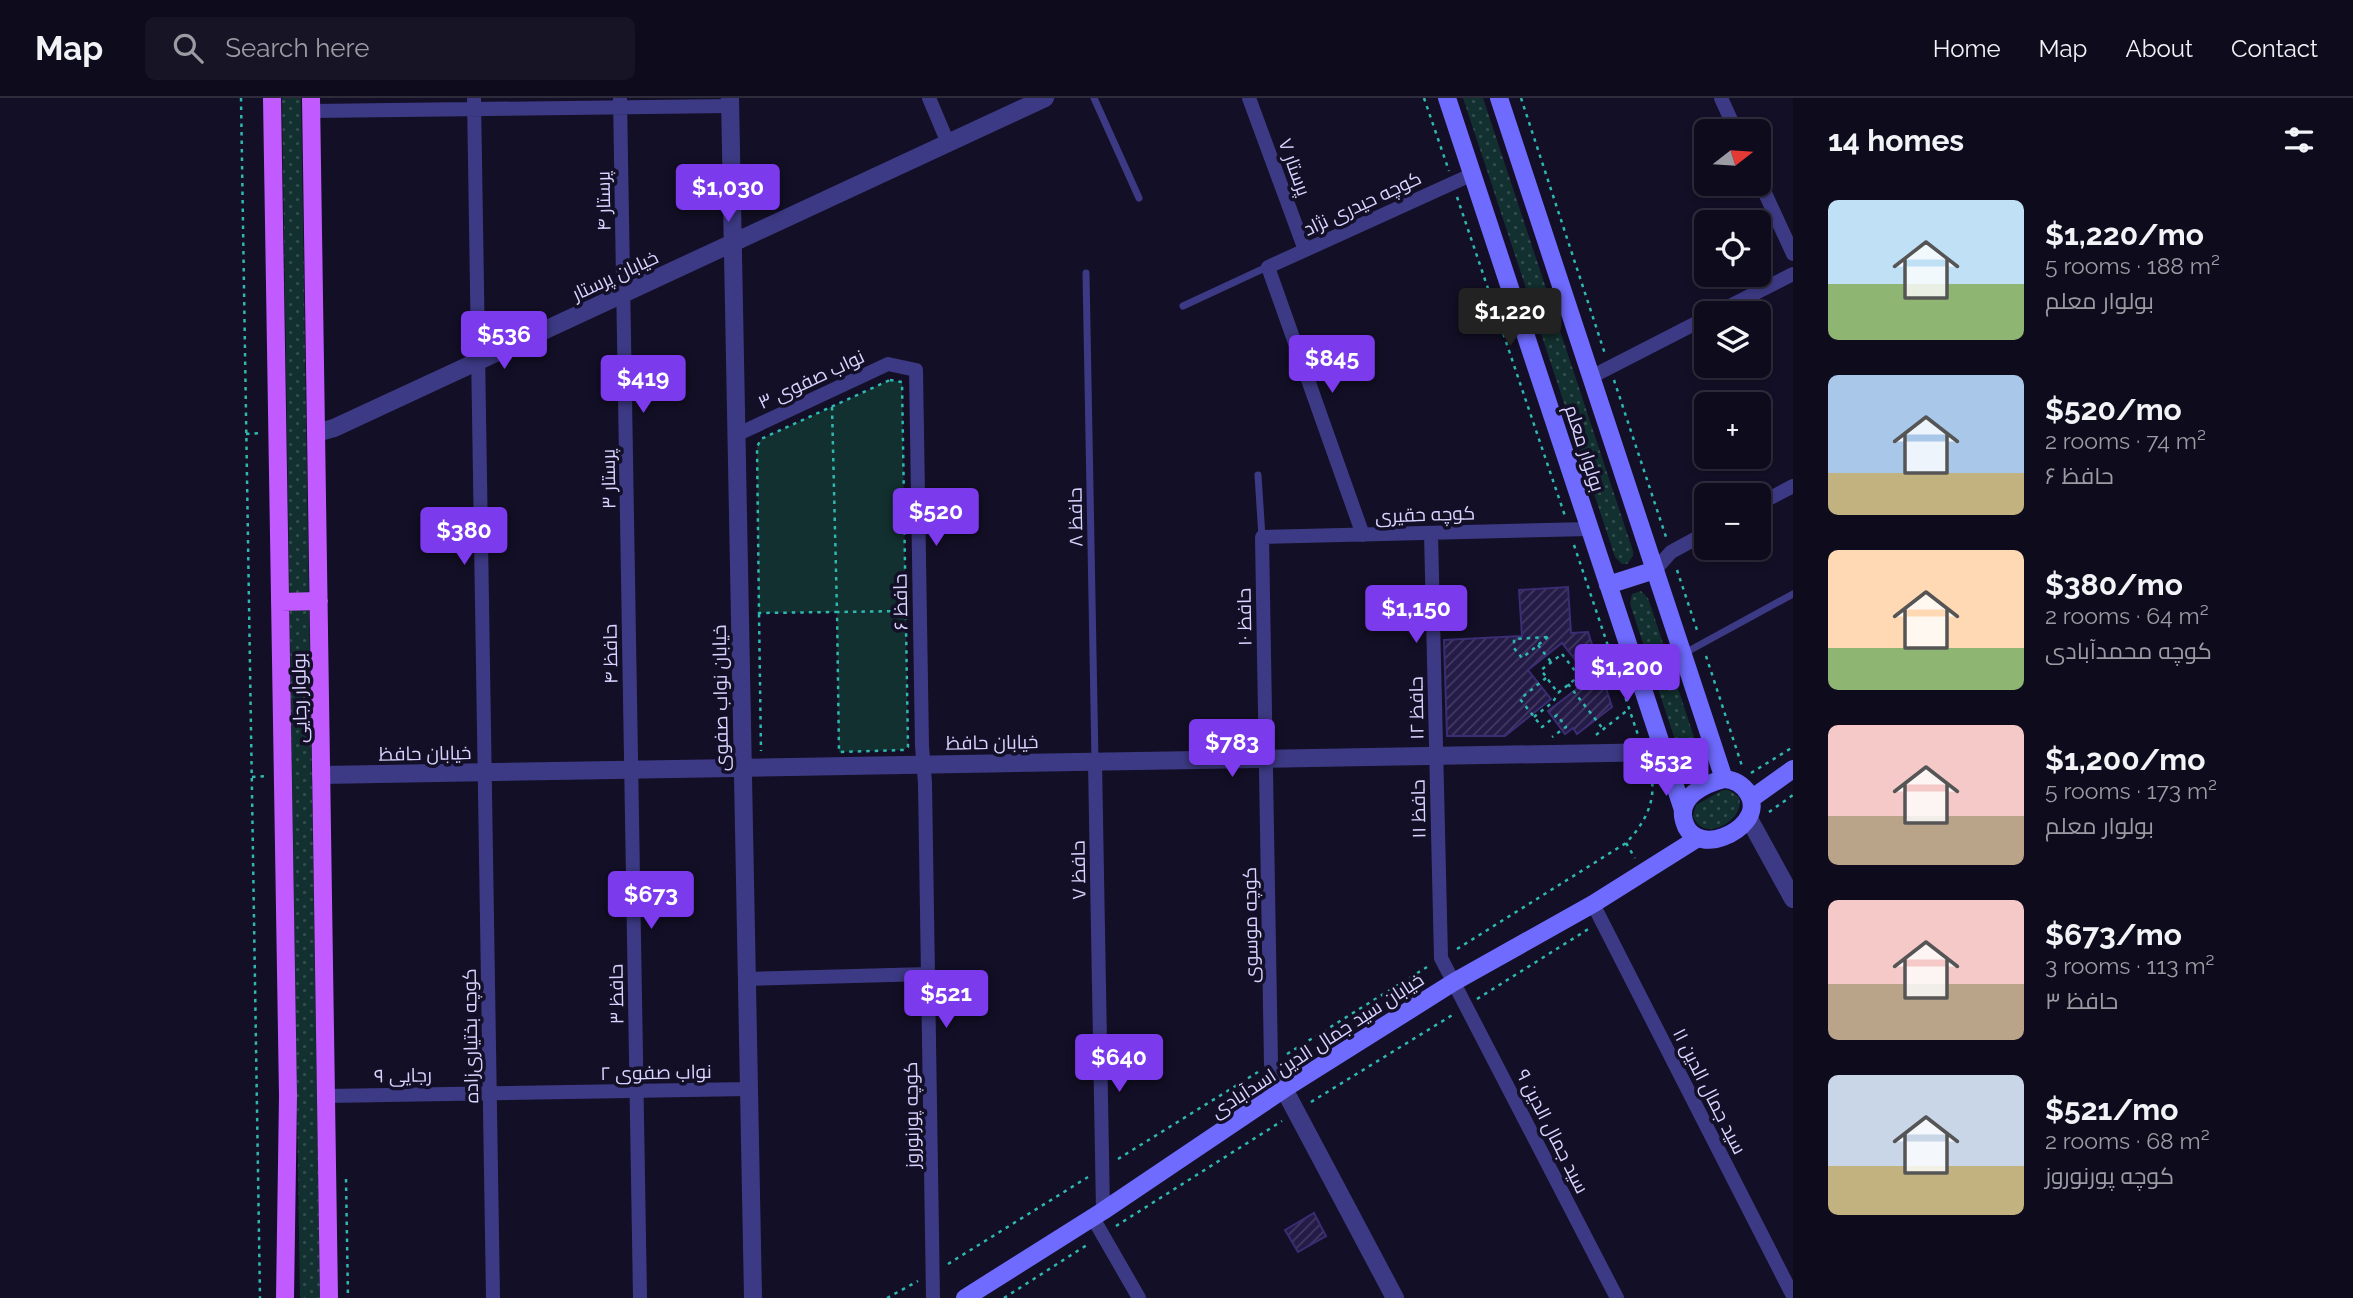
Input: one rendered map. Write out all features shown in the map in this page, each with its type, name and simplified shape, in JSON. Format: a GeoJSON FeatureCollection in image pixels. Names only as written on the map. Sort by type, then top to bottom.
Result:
{"type":"FeatureCollection","features":[{"type":"Feature","properties":{"kind":"main road","name":"بولوار رجایی"},"geometry":{"type":"LineString","coordinates":[[272,98],[288,1096],[285,1298]]}},
{"type":"Feature","properties":{"kind":"main road","name":"بولوار معلم"},"geometry":{"type":"LineString","coordinates":[[1447,98],[1683,810]]}},
{"type":"Feature","properties":{"kind":"main road","name":"بولوار معلم"},"geometry":{"type":"LineString","coordinates":[[1499,98],[1724,779]]}},
{"type":"Feature","properties":{"kind":"main road","name":"بولوار رجایی"},"geometry":{"type":"LineString","coordinates":[[311,105],[329,1298]]}},
{"type":"Feature","properties":{"kind":"main road"},"geometry":{"type":"LineString","coordinates":[[1608,585],[1655,570]]}},
{"type":"Feature","properties":{"kind":"main road"},"geometry":{"type":"LineString","coordinates":[[280,602],[319,601]]}},
{"type":"Feature","properties":{"kind":"main road"},"geometry":{"type":"LineString","coordinates":[[1750,813],[1748,792],[1742,784],[1732,779],[1724,779],[1713,781],[1688,797],[1682,817],[1685,827],[1692,835],[1712,841],[1720,838],[1739,827],[1793,769]]}},
{"type":"Feature","properties":{"kind":"main road","name":"خیابان سید جمال الدین اسدآبادی"},"geometry":{"type":"LineString","coordinates":[[977,1295],[1284,1088],[1454,982],[1597,912],[1699,838]]}},
{"type":"Feature","properties":{"kind":"street"},"geometry":{"type":"LineString","coordinates":[[929,98],[948,143]]}},
{"type":"Feature","properties":{"kind":"street","name":"خیابان پرستار"},"geometry":{"type":"LineString","coordinates":[[316,433],[334,428],[478,362],[1045,98]]}},
{"type":"Feature","properties":{"kind":"street","name":"پرستار ۷"},"geometry":{"type":"LineString","coordinates":[[1249,98],[1305,250]]}},
{"type":"Feature","properties":{"kind":"street"},"geometry":{"type":"LineString","coordinates":[[1721,98],[1731,119]]}},
{"type":"Feature","properties":{"kind":"street"},"geometry":{"type":"LineString","coordinates":[[311,105],[474,104],[547,108],[621,103],[730,102]]}},
{"type":"Feature","properties":{"kind":"street","name":"خیابان نواب صفوی"},"geometry":{"type":"LineString","coordinates":[[730,102],[753,1298]]}},
{"type":"Feature","properties":{"kind":"street","name":"پرستار ۴"},"geometry":{"type":"LineString","coordinates":[[621,103],[624,294]]}},
{"type":"Feature","properties":{"kind":"street","name":"کوچه بختیاری‌زاده"},"geometry":{"type":"LineString","coordinates":[[474,104],[493,1298]]}},
{"type":"Feature","properties":{"kind":"street","name":"کوچه حیدری نژاد"},"geometry":{"type":"LineString","coordinates":[[1268,267],[1472,174]]}},
{"type":"Feature","properties":{"kind":"street"},"geometry":{"type":"LineString","coordinates":[[1766,196],[1793,254]]}},
{"type":"Feature","properties":{"kind":"street"},"geometry":{"type":"LineString","coordinates":[[1268,267],[1363,535]]}},
{"type":"Feature","properties":{"kind":"street"},"geometry":{"type":"LineString","coordinates":[[1740,301],[1793,274]]}},
{"type":"Feature","properties":{"kind":"street","name":"پرستار ۳"},"geometry":{"type":"LineString","coordinates":[[624,294],[628,537]]}},
{"type":"Feature","properties":{"kind":"street"},"geometry":{"type":"LineString","coordinates":[[1591,377],[1694,324]]}},
{"type":"Feature","properties":{"kind":"street","name":"نواب صفوی ۳"},"geometry":{"type":"LineString","coordinates":[[736,435],[888,364],[902,367]]}},
{"type":"Feature","properties":{"kind":"street","name":"حافظ ۶"},"geometry":{"type":"LineString","coordinates":[[902,367],[916,369],[913,611],[923,764]]}},
{"type":"Feature","properties":{"kind":"street"},"geometry":{"type":"LineString","coordinates":[[1771,498],[1793,486]]}},
{"type":"Feature","properties":{"kind":"street","name":"کوچه حقیری"},"geometry":{"type":"LineString","coordinates":[[1262,537],[1590,529]]}},
{"type":"Feature","properties":{"kind":"street","name":"حافظ ۱۲"},"geometry":{"type":"LineString","coordinates":[[1431,533],[1436,756]]}},
{"type":"Feature","properties":{"kind":"street","name":"حافظ ۴"},"geometry":{"type":"LineString","coordinates":[[628,537],[631,770]]}},
{"type":"Feature","properties":{"kind":"street","name":"حافظ ۱۰"},"geometry":{"type":"LineString","coordinates":[[1262,537],[1267,759]]}},
{"type":"Feature","properties":{"kind":"street"},"geometry":{"type":"LineString","coordinates":[[1655,570],[1671,552],[1694,540]]}},
{"type":"Feature","properties":{"kind":"street","name":"خیابان حافظ"},"geometry":{"type":"LineString","coordinates":[[321,775],[1664,752]]}},
{"type":"Feature","properties":{"kind":"street","name":"حافظ ۱۱"},"geometry":{"type":"LineString","coordinates":[[1436,756],[1441,958],[1454,982]]}},
{"type":"Feature","properties":{"kind":"street","name":"کوچه موسوی"},"geometry":{"type":"LineString","coordinates":[[1267,759],[1271,1064],[1284,1088]]}},
{"type":"Feature","properties":{"kind":"street","name":"حافظ ۷"},"geometry":{"type":"LineString","coordinates":[[1095,762],[1099,978],[1098,1215]]}},
{"type":"Feature","properties":{"kind":"street","name":"کوچه پورنوروز"},"geometry":{"type":"LineString","coordinates":[[923,764],[933,1298]]}},
{"type":"Feature","properties":{"kind":"street","name":"حافظ ۳"},"geometry":{"type":"LineString","coordinates":[[631,770],[640,1298]]}},
{"type":"Feature","properties":{"kind":"street"},"geometry":{"type":"LineString","coordinates":[[1750,813],[1793,899]]}},
{"type":"Feature","properties":{"kind":"street","name":"سید جمال الدین ۱۱"},"geometry":{"type":"LineString","coordinates":[[1597,912],[1793,1296]]}},
{"type":"Feature","properties":{"kind":"street"},"geometry":{"type":"LineString","coordinates":[[747,979],[928,974]]}},
{"type":"Feature","properties":{"kind":"street","name":"سید جمال الدین ۹"},"geometry":{"type":"LineString","coordinates":[[1454,982],[1617,1298]]}},
{"type":"Feature","properties":{"kind":"street"},"geometry":{"type":"LineString","coordinates":[[1284,1088],[1395,1298]]}},
{"type":"Feature","properties":{"kind":"street","name":"نواب صفوی ۲"},"geometry":{"type":"LineString","coordinates":[[563,1092],[749,1090]]}},
{"type":"Feature","properties":{"kind":"street","name":"رجایی ۹"},"geometry":{"type":"LineString","coordinates":[[326,1096],[563,1092]]}},
{"type":"Feature","properties":{"kind":"street"},"geometry":{"type":"LineString","coordinates":[[1098,1215],[1103,1235],[1139,1298]]}},
{"type":"Feature","properties":{"kind":"lane"},"geometry":{"type":"LineString","coordinates":[[1094,98],[1139,198]]}},
{"type":"Feature","properties":{"kind":"lane"},"geometry":{"type":"LineString","coordinates":[[1184,306],[1268,267]]}},
{"type":"Feature","properties":{"kind":"lane","name":"حافظ ۸"},"geometry":{"type":"LineString","coordinates":[[1086,273],[1095,762]]}},
{"type":"Feature","properties":{"kind":"lane","name":"حافظ ۱۰"},"geometry":{"type":"LineString","coordinates":[[1258,475],[1262,537]]}},
{"type":"Feature","properties":{"kind":"lane"},"geometry":{"type":"LineString","coordinates":[[1682,655],[1793,594]]}},
{"type":"Feature","properties":{"kind":"path"},"geometry":{"type":"LineString","coordinates":[[241,98],[260,1298]]}},
{"type":"Feature","properties":{"kind":"path"},"geometry":{"type":"LineString","coordinates":[[1424,98],[1654,782],[1644,821],[1626,843]]}},
{"type":"Feature","properties":{"kind":"path"},"geometry":{"type":"LineString","coordinates":[[1521,98],[1745,776],[1793,747]]}},
{"type":"Feature","properties":{"kind":"path"},"geometry":{"type":"LineString","coordinates":[[761,753],[757,447],[761,439],[832,406],[890,380],[902,382],[913,611],[908,747],[904,750],[839,752],[832,406],[834,390]]}},
{"type":"Feature","properties":{"kind":"path"},"geometry":{"type":"LineString","coordinates":[[759,613],[913,611]]}},
{"type":"Feature","properties":{"kind":"path"},"geometry":{"type":"LineString","coordinates":[[1548,637],[1538,645],[1522,657],[1514,648],[1514,639],[1548,637]]}},
{"type":"Feature","properties":{"kind":"path"},"geometry":{"type":"LineString","coordinates":[[1538,645],[1551,662]]}},
{"type":"Feature","properties":{"kind":"path"},"geometry":{"type":"LineString","coordinates":[[1534,717],[1579,676],[1562,654],[1541,670],[1558,693]]}},
{"type":"Feature","properties":{"kind":"path"},"geometry":{"type":"LineString","coordinates":[[1546,678],[1520,699],[1542,726],[1557,715],[1566,727],[1552,737],[1563,737]]}},
{"type":"Feature","properties":{"kind":"path"},"geometry":{"type":"LineString","coordinates":[[1568,684],[1603,730]]}},
{"type":"Feature","properties":{"kind":"path"},"geometry":{"type":"LineString","coordinates":[[1595,736],[1629,709]]}},
{"type":"Feature","properties":{"kind":"path"},"geometry":{"type":"LineString","coordinates":[[1750,813],[1793,795]]}},
{"type":"Feature","properties":{"kind":"path"},"geometry":{"type":"LineString","coordinates":[[1004,1298],[1467,1006],[1597,912]]}},
{"type":"Feature","properties":{"kind":"green space"},"geometry":{"type":"Polygon","coordinates":[[[282,98],[301,98],[320,1298],[300,1298],[282,98]]]}},
{"type":"Feature","properties":{"kind":"green space"},"geometry":{"type":"Polygon","coordinates":[[[1463,98],[1483,98],[1633,551],[1627,564],[1622,564],[1615,557],[1463,98]]]}},
{"type":"Feature","properties":{"kind":"green space"},"geometry":{"type":"Polygon","coordinates":[[[890,380],[902,382],[908,747],[904,750],[839,752],[837,612],[759,613],[757,447],[761,439],[890,380]]]}},
{"type":"Feature","properties":{"kind":"green space"},"geometry":{"type":"Polygon","coordinates":[[[1641,591],[1648,598],[1703,764],[1685,770],[1630,604],[1632,594],[1641,591]]]}},
{"type":"Feature","properties":{"kind":"green space"},"geometry":{"type":"Polygon","coordinates":[[[1723,790],[1729,790],[1739,797],[1736,814],[1730,821],[1713,829],[1698,824],[1693,816],[1696,805],[1723,790]]]}},
{"type":"Feature","properties":{"kind":"building"},"geometry":{"type":"Polygon","coordinates":[[[1568,587],[1571,633],[1588,632],[1612,707],[1577,734],[1573,728],[1565,734],[1548,711],[1590,679],[1562,643],[1528,670],[1551,699],[1505,736],[1447,736],[1444,640],[1522,636],[1519,590],[1568,587]]]}},
{"type":"Feature","properties":{"kind":"building"},"geometry":{"type":"Polygon","coordinates":[[[1314,1213],[1326,1236],[1298,1252],[1285,1230],[1314,1213]]]}}]}
